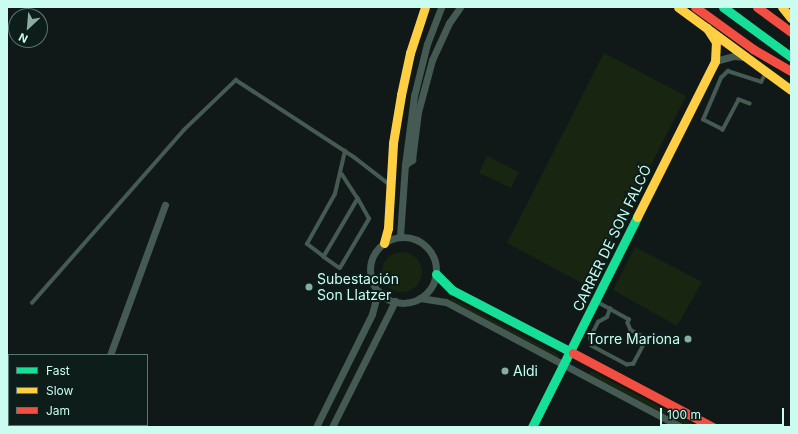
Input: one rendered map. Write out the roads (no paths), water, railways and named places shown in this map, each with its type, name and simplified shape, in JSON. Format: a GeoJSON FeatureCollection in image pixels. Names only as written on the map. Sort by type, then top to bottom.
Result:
{"type":"FeatureCollection","features":[{"type":"Feature","properties":{"kind":"main road"},"geometry":{"type":"LineString","coordinates":[[384,243],[388,228],[393,143],[404,78],[426,7]]}},
{"type":"Feature","properties":{"kind":"main road"},"geometry":{"type":"LineString","coordinates":[[678,7],[791,90]]}},
{"type":"Feature","properties":{"kind":"main road"},"geometry":{"type":"LineString","coordinates":[[695,7],[753,49],[791,70]]}},
{"type":"Feature","properties":{"kind":"main road"},"geometry":{"type":"LineString","coordinates":[[723,7],[791,57]]}},
{"type":"Feature","properties":{"kind":"main road"},"geometry":{"type":"LineString","coordinates":[[757,7],[791,32]]}},
{"type":"Feature","properties":{"kind":"main road"},"geometry":{"type":"LineString","coordinates":[[782,7],[791,18]]}},
{"type":"Feature","properties":{"kind":"main road"},"geometry":{"type":"LineString","coordinates":[[707,28],[716,42],[715,61]]}},
{"type":"Feature","properties":{"kind":"main road","name":"CARRER DE SON FALCÓ"},"geometry":{"type":"LineString","coordinates":[[532,427],[564,366],[715,61]]}},
{"type":"Feature","properties":{"kind":"main road"},"geometry":{"type":"LineString","coordinates":[[436,274],[452,290],[713,427]]}},
{"type":"Feature","properties":{"kind":"street"},"geometry":{"type":"LineString","coordinates":[[400,236],[405,166],[418,76],[440,7]]}},
{"type":"Feature","properties":{"kind":"street"},"geometry":{"type":"LineString","coordinates":[[405,166],[412,160],[418,112],[432,60],[449,23],[460,7]]}},
{"type":"Feature","properties":{"kind":"street"},"geometry":{"type":"LineString","coordinates":[[715,61],[737,55],[749,59]]}},
{"type":"Feature","properties":{"kind":"street"},"geometry":{"type":"LineString","coordinates":[[110,354],[165,206]]}},
{"type":"Feature","properties":{"kind":"street"},"geometry":{"type":"LineString","coordinates":[[400,236],[415,239],[424,245],[434,258],[436,274],[428,292],[420,298],[403,303],[395,302],[378,291],[370,271],[372,260],[384,243],[400,236]]}},
{"type":"Feature","properties":{"kind":"street"},"geometry":{"type":"LineString","coordinates":[[316,427],[372,314],[378,291]]}},
{"type":"Feature","properties":{"kind":"street"},"geometry":{"type":"LineString","coordinates":[[420,298],[446,302],[681,427]]}},
{"type":"Feature","properties":{"kind":"street"},"geometry":{"type":"LineString","coordinates":[[332,427],[395,302]]}},
{"type":"Feature","properties":{"kind":"lane"},"geometry":{"type":"LineString","coordinates":[[750,104],[739,100],[723,130],[703,120],[721,78],[728,70],[761,82],[766,72]]}},
{"type":"Feature","properties":{"kind":"lane"},"geometry":{"type":"LineString","coordinates":[[32,304],[184,130],[236,80],[345,151],[390,184]]}},
{"type":"Feature","properties":{"kind":"lane"},"geometry":{"type":"LineString","coordinates":[[342,174],[369,219],[340,268],[307,244],[335,194],[342,174],[345,151]]}},
{"type":"Feature","properties":{"kind":"lane"},"geometry":{"type":"LineString","coordinates":[[324,257],[358,199]]}},
{"type":"Feature","properties":{"kind":"lane"},"geometry":{"type":"LineString","coordinates":[[596,301],[629,319],[628,323],[631,330],[642,336],[646,341],[634,364],[627,365],[592,346],[590,338],[598,322],[607,317],[610,309]]}},
{"type":"Feature","properties":{"kind":"place","name":"Subestación Son Llatzer"},"geometry":{"type":"Point","coordinates":[309,287]}},
{"type":"Feature","properties":{"kind":"place","name":"Torre Mariona"},"geometry":{"type":"Point","coordinates":[688,339]}},
{"type":"Feature","properties":{"kind":"place","name":"Aldi"},"geometry":{"type":"Point","coordinates":[505,371]}}]}
